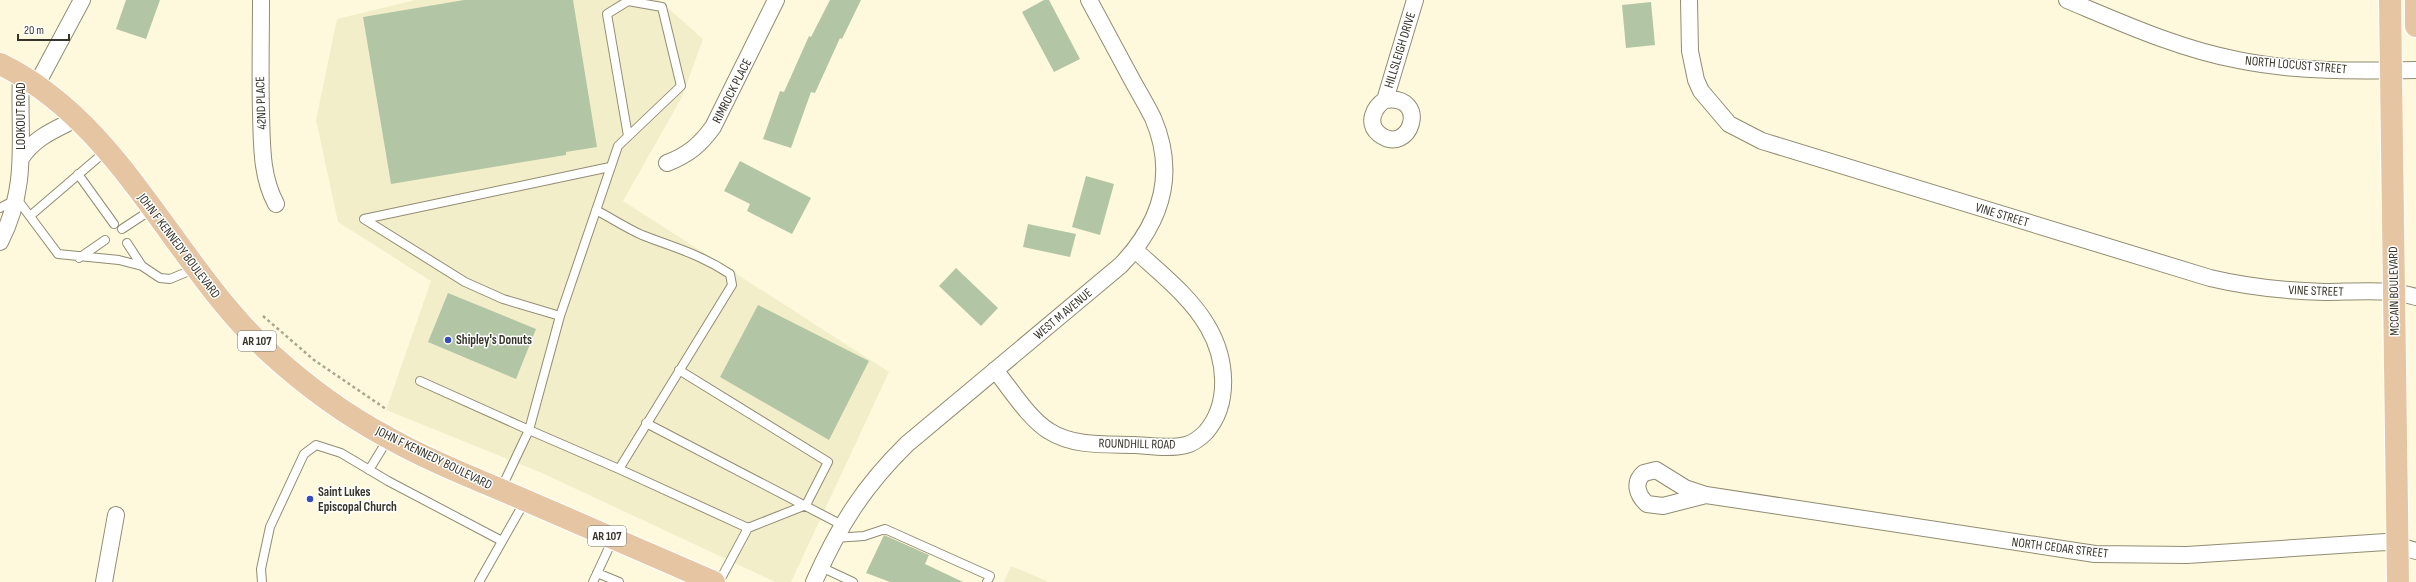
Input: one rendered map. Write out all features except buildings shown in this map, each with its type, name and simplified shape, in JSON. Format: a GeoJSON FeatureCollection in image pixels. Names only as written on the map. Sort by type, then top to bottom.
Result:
{"type":"FeatureCollection","features":[{"type":"Feature","properties":{"kind":"main road","name":"MCCAIN BOULEVARD"},"geometry":{"type":"LineString","coordinates":[[2390,0],[2394,292],[2407,548],[2398,582]]}},
{"type":"Feature","properties":{"kind":"main road"},"geometry":{"type":"LineString","coordinates":[[2416,0],[2416,26]]}},
{"type":"Feature","properties":{"kind":"main road","name":"JOHN F KENNEDY BOULEVARD"},"geometry":{"type":"LineString","coordinates":[[0,64],[29,79],[78,118],[107,150],[194,269],[242,325],[282,364],[315,391],[388,438],[500,490],[714,582]]}},
{"type":"Feature","properties":{"kind":"street"},"geometry":{"type":"LineString","coordinates":[[29,79],[82,0]]}},
{"type":"Feature","properties":{"kind":"street","name":"42ND PLACE"},"geometry":{"type":"LineString","coordinates":[[262,0],[260,73],[262,151],[265,177],[276,204]]}},
{"type":"Feature","properties":{"kind":"street","name":"RIMROCK PLACE"},"geometry":{"type":"LineString","coordinates":[[667,163],[687,155],[702,143],[714,127],[776,0]]}},
{"type":"Feature","properties":{"kind":"street","name":"WEST M AVENUE"},"geometry":{"type":"LineString","coordinates":[[814,582],[838,531],[865,489],[884,466],[907,444],[1121,265],[1135,250],[1148,231],[1160,203],[1164,177],[1162,146],[1153,118],[1089,0]]}},
{"type":"Feature","properties":{"kind":"street","name":"HILLSLEIGH DRIVE"},"geometry":{"type":"LineString","coordinates":[[1385,100],[1415,0]]}},
{"type":"Feature","properties":{"kind":"street","name":"VINE STREET"},"geometry":{"type":"LineString","coordinates":[[1689,0],[1690,51],[1696,80],[1701,91],[1729,124],[1762,141],[2210,278],[2239,284],[2294,291],[2394,292],[2416,297]]}},
{"type":"Feature","properties":{"kind":"street","name":"NORTH LOCUST STREET"},"geometry":{"type":"LineString","coordinates":[[2067,0],[2179,44],[2237,60],[2274,66],[2332,70],[2416,70]]}},
{"type":"Feature","properties":{"kind":"street","name":"LOOKOUT ROAD"},"geometry":{"type":"LineString","coordinates":[[0,242],[10,224],[17,199],[29,79]]}},
{"type":"Feature","properties":{"kind":"street","name":"LOOKOUT ROAD"},"geometry":{"type":"LineString","coordinates":[[21,158],[31,144],[40,137],[78,118]]}},
{"type":"Feature","properties":{"kind":"street","name":"ROUNDHILL ROAD"},"geometry":{"type":"LineString","coordinates":[[995,370],[1038,422],[1049,431],[1071,440],[1091,444],[1164,447],[1187,445],[1202,436],[1220,410],[1224,389],[1221,363],[1215,342],[1207,326],[1182,295],[1135,250]]}},
{"type":"Feature","properties":{"kind":"street","name":"NORTH CEDAR STREET"},"geometry":{"type":"LineString","coordinates":[[1706,495],[2095,554],[2187,555],[2386,542],[2407,548]]}},
{"type":"Feature","properties":{"kind":"street"},"geometry":{"type":"LineString","coordinates":[[104,582],[116,515]]}},
{"type":"Feature","properties":{"kind":"lane"},"geometry":{"type":"LineString","coordinates":[[500,490],[529,430],[560,316],[618,146],[681,86],[662,7],[628,1],[607,14],[628,136]]}},
{"type":"Feature","properties":{"kind":"lane"},"geometry":{"type":"LineString","coordinates":[[30,216],[107,150]]}},
{"type":"Feature","properties":{"kind":"lane"},"geometry":{"type":"LineString","coordinates":[[560,316],[503,299],[465,282],[364,219],[610,167]]}},
{"type":"Feature","properties":{"kind":"lane"},"geometry":{"type":"LineString","coordinates":[[78,174],[114,224]]}},
{"type":"Feature","properties":{"kind":"lane"},"geometry":{"type":"LineString","coordinates":[[0,208],[17,199],[58,254],[79,258],[119,260],[142,266],[160,278],[170,279],[194,269]]}},
{"type":"Feature","properties":{"kind":"lane"},"geometry":{"type":"LineString","coordinates":[[122,229],[152,210]]}},
{"type":"Feature","properties":{"kind":"lane"},"geometry":{"type":"LineString","coordinates":[[596,210],[641,234],[695,253],[730,274],[732,285],[619,468]]}},
{"type":"Feature","properties":{"kind":"lane"},"geometry":{"type":"LineString","coordinates":[[79,258],[106,240]]}},
{"type":"Feature","properties":{"kind":"lane"},"geometry":{"type":"LineString","coordinates":[[127,243],[142,266]]}},
{"type":"Feature","properties":{"kind":"lane"},"geometry":{"type":"LineString","coordinates":[[679,370],[828,462],[806,505],[748,528],[719,582]]}},
{"type":"Feature","properties":{"kind":"lane"},"geometry":{"type":"LineString","coordinates":[[420,381],[529,430],[619,468],[748,528]]}},
{"type":"Feature","properties":{"kind":"lane"},"geometry":{"type":"LineString","coordinates":[[646,423],[806,505],[838,531],[864,536],[885,529],[990,576],[987,582]]}},
{"type":"Feature","properties":{"kind":"lane"},"geometry":{"type":"LineString","coordinates":[[369,470],[388,438]]}},
{"type":"Feature","properties":{"kind":"lane"},"geometry":{"type":"LineString","coordinates":[[262,582],[261,569],[270,527],[304,454],[316,445],[341,453],[369,470],[502,541]]}},
{"type":"Feature","properties":{"kind":"lane"},"geometry":{"type":"LineString","coordinates":[[479,582],[525,500]]}},
{"type":"Feature","properties":{"kind":"lane"},"geometry":{"type":"LineString","coordinates":[[593,582],[613,539]]}},
{"type":"Feature","properties":{"kind":"lane"},"geometry":{"type":"LineString","coordinates":[[821,567],[853,582]]}},
{"type":"Feature","properties":{"kind":"lane"},"geometry":{"type":"LineString","coordinates":[[597,573],[619,582]]}},
{"type":"Feature","properties":{"kind":"path"},"geometry":{"type":"LineString","coordinates":[[262,315],[314,360],[386,409]]}},
{"type":"Feature","properties":{"kind":"shaded area"},"geometry":{"type":"Polygon","coordinates":[[[415,0],[659,0],[703,39],[682,97],[623,201],[889,372],[791,582],[775,582],[542,473],[386,410],[431,281],[338,222],[316,120],[337,19],[415,0]]]}},
{"type":"Feature","properties":{"kind":"shaded area"},"geometry":{"type":"Polygon","coordinates":[[[1011,566],[1049,582],[1004,582],[1011,566]]]}},
{"type":"Feature","properties":{"kind":"place","name":"Shipley's Donuts"},"geometry":{"type":"Point","coordinates":[448,340]}},
{"type":"Feature","properties":{"kind":"place","name":"Saint Lukes Episcopal Church"},"geometry":{"type":"Point","coordinates":[310,499]}}]}
